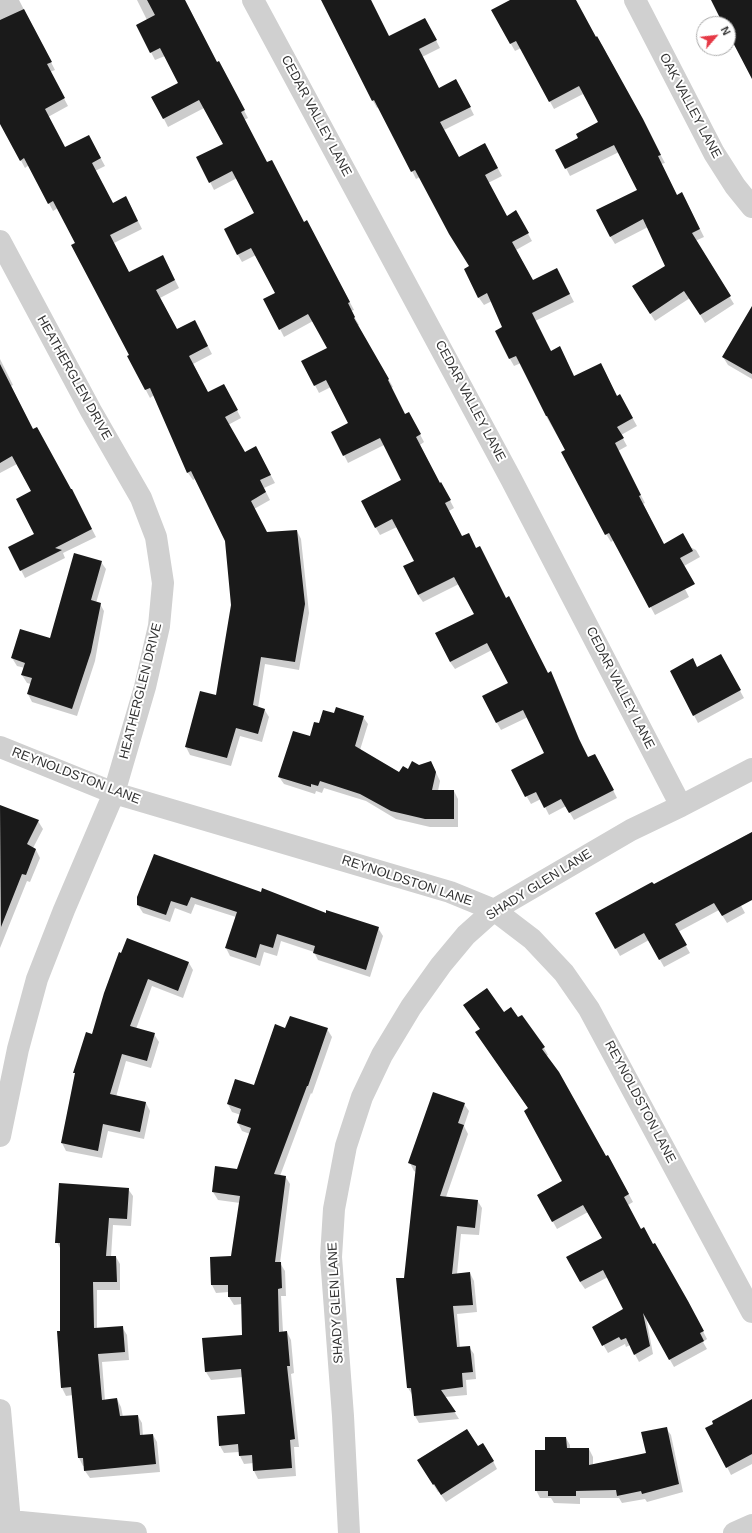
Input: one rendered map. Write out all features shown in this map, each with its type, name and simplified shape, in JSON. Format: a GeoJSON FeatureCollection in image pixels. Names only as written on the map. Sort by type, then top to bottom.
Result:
{"type":"FeatureCollection","features":[{"type":"Feature","properties":{"kind":"street","name":"CEDAR VALLEY LANE"},"geometry":{"type":"LineString","coordinates":[[253,0],[512,479],[681,806]]}},
{"type":"Feature","properties":{"kind":"street","name":"OAK VALLEY LANE"},"geometry":{"type":"LineString","coordinates":[[635,0],[714,154],[734,186],[752,207]]}},
{"type":"Feature","properties":{"kind":"street","name":"HEATHERGLEN DRIVE"},"geometry":{"type":"LineString","coordinates":[[0,241],[91,411],[141,498],[156,537],[163,583],[159,626],[145,687],[114,793],[64,910],[37,979],[18,1049],[0,1136]]}},
{"type":"Feature","properties":{"kind":"street","name":"REYNOLDSTON LANE"},"geometry":{"type":"LineString","coordinates":[[0,747],[114,793],[450,892],[494,910],[532,939],[564,973],[589,1009],[752,1312]]}},
{"type":"Feature","properties":{"kind":"street","name":"SHADY GLEN LANE"},"geometry":{"type":"LineString","coordinates":[[349,1533],[343,1416],[331,1257],[334,1209],[346,1146],[362,1097],[382,1055],[411,1007],[441,965],[466,935],[494,910],[631,830],[752,769]]}},
{"type":"Feature","properties":{"kind":"street"},"geometry":{"type":"LineString","coordinates":[[0,1410],[7,1524],[136,1533]]}},
{"type":"Feature","properties":{"kind":"street"},"geometry":{"type":"LineString","coordinates":[[734,1533],[752,1525]]}},
{"type":"Feature","properties":{"kind":"building"},"geometry":{"type":"Polygon","coordinates":[[[147,0],[185,0],[217,62],[219,61],[245,110],[241,112],[267,162],[272,160],[304,222],[307,220],[350,302],[348,303],[355,317],[354,318],[389,379],[388,380],[405,414],[409,412],[421,434],[416,437],[440,483],[441,482],[451,500],[445,503],[462,536],[469,533],[476,548],[480,546],[506,598],[509,596],[548,673],[551,671],[588,757],[595,754],[614,790],[569,813],[561,799],[544,808],[536,792],[525,797],[511,770],[544,753],[523,710],[496,723],[482,696],[508,683],[487,643],[450,662],[435,633],[474,614],[454,577],[418,595],[403,566],[414,561],[392,519],[375,528],[361,501],[401,480],[380,438],[343,456],[331,432],[348,423],[326,380],[314,386],[301,361],[327,348],[308,314],[279,330],[263,299],[275,293],[251,248],[237,255],[224,229],[254,213],[232,171],[209,183],[196,157],[223,144],[199,100],[163,119],[151,97],[178,83],[160,48],[150,53],[136,25],[155,15],[147,0]]]}},
{"type":"Feature","properties":{"kind":"building"},"geometry":{"type":"Polygon","coordinates":[[[321,0],[371,0],[389,36],[425,18],[437,40],[419,49],[439,88],[456,79],[471,107],[440,122],[459,157],[485,143],[498,168],[485,175],[507,216],[516,210],[529,233],[512,242],[533,280],[557,268],[570,294],[532,313],[551,351],[560,346],[574,376],[601,363],[617,396],[620,394],[633,418],[617,427],[624,438],[615,443],[641,495],[639,496],[664,544],[683,533],[693,551],[680,558],[695,584],[649,608],[609,533],[605,535],[561,452],[565,450],[516,356],[509,359],[495,331],[502,327],[487,293],[478,298],[464,269],[469,266],[449,234],[415,170],[411,172],[374,100],[372,101],[321,0]]]}},
{"type":"Feature","properties":{"kind":"building"},"geometry":{"type":"Polygon","coordinates":[[[510,0],[576,0],[643,119],[661,155],[658,156],[677,195],[682,192],[700,229],[692,233],[731,296],[700,315],[684,291],[650,314],[632,286],[665,266],[643,219],[610,237],[596,210],[637,190],[614,145],[565,169],[555,150],[578,138],[576,134],[598,122],[579,86],[549,102],[516,41],[510,44],[491,10],[510,0]]]}},
{"type":"Feature","properties":{"kind":"building"},"geometry":{"type":"Polygon","coordinates":[[[711,0],[752,0],[752,79],[736,48],[736,16],[719,16],[711,0]]]}},
{"type":"Feature","properties":{"kind":"building"},"geometry":{"type":"Polygon","coordinates":[[[24,9],[52,62],[47,64],[65,98],[45,109],[65,147],[89,135],[101,158],[92,163],[113,203],[126,196],[138,221],[110,235],[129,272],[163,255],[175,280],[156,290],[177,329],[195,320],[208,346],[189,356],[208,392],[224,384],[238,410],[225,417],[245,452],[256,446],[271,475],[260,480],[266,492],[251,501],[267,532],[297,530],[305,604],[295,662],[261,657],[253,705],[265,709],[258,734],[236,728],[227,758],[185,747],[200,691],[216,695],[231,605],[225,541],[191,471],[187,473],[150,388],[145,390],[127,356],[129,355],[71,245],[75,243],[53,201],[48,204],[24,158],[20,161],[0,124],[0,20],[24,9]]]}},
{"type":"Feature","properties":{"kind":"building"},"geometry":{"type":"Polygon","coordinates":[[[752,306],[752,374],[722,357],[752,306]]]}},
{"type":"Feature","properties":{"kind":"building"},"geometry":{"type":"Polygon","coordinates":[[[0,364],[33,429],[37,427],[72,489],[92,529],[55,548],[62,550],[20,571],[8,547],[34,534],[16,499],[31,491],[12,456],[0,463],[0,364]]]}},
{"type":"Feature","properties":{"kind":"building"},"geometry":{"type":"Polygon","coordinates":[[[74,553],[102,561],[91,600],[101,603],[91,652],[72,709],[27,694],[32,678],[21,675],[25,663],[11,658],[20,629],[50,638],[74,553]]]}},
{"type":"Feature","properties":{"kind":"building"},"geometry":{"type":"Polygon","coordinates":[[[721,654],[741,690],[693,716],[670,671],[693,658],[697,667],[721,654]]]}},
{"type":"Feature","properties":{"kind":"building"},"geometry":{"type":"Polygon","coordinates":[[[336,707],[364,716],[355,746],[399,772],[403,766],[408,769],[412,761],[419,765],[431,761],[436,772],[432,790],[454,790],[454,819],[425,819],[391,811],[360,794],[320,781],[318,786],[311,784],[311,787],[278,777],[293,731],[310,736],[314,722],[319,723],[323,710],[334,713],[336,707]]]}},
{"type":"Feature","properties":{"kind":"building"},"geometry":{"type":"Polygon","coordinates":[[[0,805],[39,820],[27,844],[36,849],[26,875],[22,874],[1,927],[0,805]]]}},
{"type":"Feature","properties":{"kind":"building"},"geometry":{"type":"Polygon","coordinates":[[[752,832],[752,900],[722,916],[714,903],[675,924],[687,945],[659,960],[644,933],[615,949],[595,913],[652,882],[654,884],[752,832]]]}},
{"type":"Feature","properties":{"kind":"building"},"geometry":{"type":"Polygon","coordinates":[[[154,854],[261,892],[262,888],[326,913],[326,910],[379,927],[366,970],[313,953],[315,946],[277,934],[273,948],[260,944],[256,958],[225,948],[237,912],[191,897],[187,906],[171,901],[166,915],[137,905],[137,897],[154,854]]]}},
{"type":"Feature","properties":{"kind":"building"},"geometry":{"type":"Polygon","coordinates":[[[127,938],[189,962],[178,991],[148,979],[130,1026],[155,1033],[147,1061],[122,1054],[110,1094],[146,1102],[140,1132],[103,1124],[98,1151],[61,1143],[75,1073],[73,1073],[86,1032],[92,1034],[104,993],[119,952],[121,953],[127,938]]]}},
{"type":"Feature","properties":{"kind":"building"},"geometry":{"type":"Polygon","coordinates":[[[487,988],[504,1012],[511,1007],[518,1017],[522,1015],[545,1047],[542,1049],[559,1072],[629,1194],[624,1197],[641,1229],[644,1227],[653,1244],[655,1243],[688,1301],[704,1331],[700,1333],[704,1341],[669,1360],[643,1313],[650,1346],[634,1355],[626,1338],[621,1340],[619,1337],[602,1346],[592,1327],[623,1309],[603,1270],[580,1282],[566,1257],[602,1238],[583,1205],[552,1222],[537,1195],[562,1181],[524,1111],[528,1108],[475,1032],[480,1029],[463,1005],[487,988]]]}},
{"type":"Feature","properties":{"kind":"building"},"geometry":{"type":"Polygon","coordinates":[[[290,1016],[328,1028],[308,1086],[274,1174],[286,1176],[275,1262],[281,1262],[282,1288],[278,1289],[279,1332],[287,1331],[290,1366],[287,1366],[295,1439],[290,1440],[292,1468],[253,1471],[252,1455],[239,1456],[238,1444],[219,1446],[217,1416],[245,1414],[241,1369],[205,1372],[202,1338],[242,1335],[241,1297],[228,1297],[228,1285],[211,1285],[210,1257],[231,1256],[240,1196],[212,1192],[215,1166],[237,1169],[251,1128],[237,1123],[241,1109],[227,1104],[235,1079],[254,1085],[275,1024],[285,1028],[290,1016]]]}},
{"type":"Feature","properties":{"kind":"building"},"geometry":{"type":"Polygon","coordinates":[[[433,1092],[465,1103],[458,1123],[464,1125],[440,1196],[478,1200],[475,1228],[457,1226],[452,1274],[470,1272],[473,1305],[453,1306],[457,1347],[470,1346],[473,1372],[462,1373],[463,1387],[441,1390],[456,1412],[414,1416],[411,1388],[407,1388],[396,1278],[404,1278],[416,1166],[408,1163],[433,1092]]]}},
{"type":"Feature","properties":{"kind":"building"},"geometry":{"type":"Polygon","coordinates":[[[59,1183],[129,1188],[127,1219],[109,1218],[106,1256],[116,1256],[117,1282],[93,1282],[94,1328],[123,1326],[125,1352],[98,1354],[102,1400],[117,1398],[120,1416],[138,1415],[140,1435],[153,1434],[156,1464],[84,1471],[83,1458],[78,1458],[71,1387],[61,1388],[57,1331],[60,1331],[60,1243],[55,1243],[59,1183]]]}},
{"type":"Feature","properties":{"kind":"building"},"geometry":{"type":"Polygon","coordinates":[[[752,1399],[752,1454],[726,1468],[705,1428],[713,1424],[712,1421],[752,1399]]]}},
{"type":"Feature","properties":{"kind":"building"},"geometry":{"type":"Polygon","coordinates":[[[667,1427],[679,1484],[642,1494],[641,1491],[617,1496],[616,1490],[576,1491],[576,1496],[548,1496],[548,1491],[535,1491],[535,1450],[545,1450],[545,1437],[566,1437],[567,1448],[589,1448],[589,1465],[646,1453],[641,1432],[667,1427]]]}},
{"type":"Feature","properties":{"kind":"building"},"geometry":{"type":"Polygon","coordinates":[[[467,1429],[478,1446],[483,1443],[494,1461],[441,1495],[417,1460],[467,1429]]]}}]}
